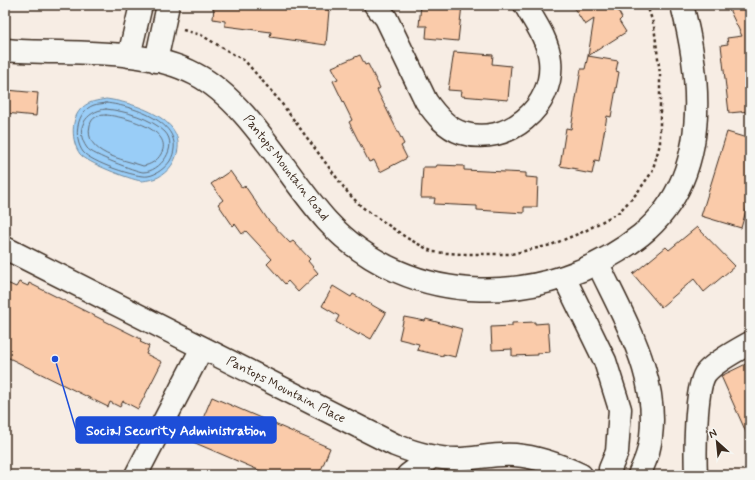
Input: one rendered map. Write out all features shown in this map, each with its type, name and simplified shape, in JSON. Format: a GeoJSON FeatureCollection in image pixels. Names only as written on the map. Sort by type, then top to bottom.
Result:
{"type":"FeatureCollection","features":[{"type":"Feature","properties":{"kind":"street"},"geometry":{"type":"LineString","coordinates":[[129,56],[141,5]]}},
{"type":"Feature","properties":{"kind":"street"},"geometry":{"type":"LineString","coordinates":[[156,61],[168,5]]}},
{"type":"Feature","properties":{"kind":"street"},"geometry":{"type":"LineString","coordinates":[[375,5],[386,18],[426,101],[433,111],[446,124],[460,132],[477,136],[494,135],[508,131],[523,121],[537,108],[546,92],[550,78],[550,60],[546,42],[525,5]]}},
{"type":"Feature","properties":{"kind":"street","name":"Pantops Mountain Road"},"geometry":{"type":"LineString","coordinates":[[5,50],[83,52],[129,56],[156,61],[190,71],[221,92],[241,110],[327,221],[348,241],[393,270],[421,280],[457,288],[489,290],[526,287],[564,277],[598,264],[641,234],[659,217],[672,200],[685,173],[694,144],[697,102],[697,80],[690,36],[682,5]]}},
{"type":"Feature","properties":{"kind":"street","name":"Pantops Mountain Place"},"geometry":{"type":"LineString","coordinates":[[5,248],[413,453],[432,457],[457,459],[513,454],[539,458],[581,475]]}},
{"type":"Feature","properties":{"kind":"street"},"geometry":{"type":"LineString","coordinates":[[598,264],[633,338],[649,388],[652,412],[648,452],[639,475]]}},
{"type":"Feature","properties":{"kind":"street"},"geometry":{"type":"LineString","coordinates":[[564,277],[605,361],[620,409],[617,452],[610,469],[611,475]]}},
{"type":"Feature","properties":{"kind":"street"},"geometry":{"type":"LineString","coordinates":[[696,475],[697,403],[705,374],[731,352],[750,343]]}},
{"type":"Feature","properties":{"kind":"street"},"geometry":{"type":"LineString","coordinates":[[136,475],[202,348]]}},
{"type":"Feature","properties":{"kind":"street"},"geometry":{"type":"LineString","coordinates":[[408,475],[432,457]]}},
{"type":"Feature","properties":{"kind":"path"},"geometry":{"type":"LineString","coordinates":[[182,30],[201,35],[245,61],[280,100],[348,193],[362,207],[407,238],[433,252],[461,254],[511,254],[550,245],[585,231],[619,212],[637,193],[652,172],[660,144],[660,74],[654,26],[647,5]]}},
{"type":"Feature","properties":{"kind":"water"},"geometry":{"type":"Polygon","coordinates":[[[106,99],[119,101],[147,110],[160,117],[170,126],[177,136],[178,149],[172,165],[162,175],[147,180],[135,180],[99,166],[84,158],[80,154],[75,143],[73,130],[76,117],[79,111],[86,105],[106,99]]]}},
{"type":"Feature","properties":{"kind":"building"},"geometry":{"type":"Polygon","coordinates":[[[214,5],[318,5],[318,8],[329,10],[326,45],[270,37],[271,32],[225,26],[225,21],[213,19],[214,5]]]}},
{"type":"Feature","properties":{"kind":"building"},"geometry":{"type":"Polygon","coordinates":[[[421,5],[462,5],[458,41],[426,38],[427,26],[419,26],[421,5]]]}},
{"type":"Feature","properties":{"kind":"building"},"geometry":{"type":"Polygon","coordinates":[[[572,5],[615,5],[622,18],[619,21],[626,32],[588,56],[594,19],[585,25],[572,5]]]}},
{"type":"Feature","properties":{"kind":"building"},"geometry":{"type":"Polygon","coordinates":[[[727,5],[750,5],[750,111],[729,113],[721,45],[728,44],[727,38],[742,36],[727,5]]]}},
{"type":"Feature","properties":{"kind":"building"},"geometry":{"type":"Polygon","coordinates":[[[454,52],[493,55],[492,64],[511,66],[508,100],[461,96],[462,91],[448,90],[454,52]]]}},
{"type":"Feature","properties":{"kind":"building"},"geometry":{"type":"Polygon","coordinates":[[[360,55],[365,65],[368,64],[380,88],[377,90],[404,144],[401,146],[407,158],[380,172],[374,160],[369,162],[349,122],[352,120],[333,81],[338,79],[332,67],[360,55]]]}},
{"type":"Feature","properties":{"kind":"building"},"geometry":{"type":"Polygon","coordinates":[[[588,56],[618,61],[616,71],[619,72],[611,117],[607,116],[599,161],[595,160],[592,174],[576,171],[577,169],[560,166],[566,128],[571,129],[581,69],[585,69],[588,56]]]}},
{"type":"Feature","properties":{"kind":"building"},"geometry":{"type":"Polygon","coordinates":[[[7,90],[38,93],[36,116],[5,113],[7,90]]]}},
{"type":"Feature","properties":{"kind":"building"},"geometry":{"type":"Polygon","coordinates":[[[727,132],[750,139],[750,197],[741,228],[701,216],[727,132]]]}},
{"type":"Feature","properties":{"kind":"building"},"geometry":{"type":"Polygon","coordinates":[[[437,165],[464,166],[464,170],[526,173],[526,177],[538,178],[537,207],[524,207],[524,213],[477,210],[477,206],[434,204],[435,198],[421,198],[423,167],[436,167],[437,165]]]}},
{"type":"Feature","properties":{"kind":"building"},"geometry":{"type":"Polygon","coordinates":[[[230,171],[242,188],[245,186],[268,220],[290,243],[293,241],[310,259],[308,261],[318,273],[298,292],[288,281],[285,284],[267,264],[272,259],[246,231],[242,234],[235,224],[233,226],[218,204],[223,200],[211,184],[230,171]]]}},
{"type":"Feature","properties":{"kind":"building"},"geometry":{"type":"Polygon","coordinates":[[[697,227],[735,266],[704,292],[694,279],[661,307],[633,274],[666,247],[669,250],[697,227]]]}},
{"type":"Feature","properties":{"kind":"building"},"geometry":{"type":"Polygon","coordinates":[[[5,282],[16,287],[19,282],[28,286],[29,283],[141,339],[140,342],[149,346],[146,354],[162,362],[138,409],[123,401],[120,407],[110,402],[108,407],[5,356],[5,282]]]}},
{"type":"Feature","properties":{"kind":"building"},"geometry":{"type":"Polygon","coordinates":[[[333,286],[351,297],[353,294],[386,313],[371,339],[360,333],[359,335],[336,322],[339,316],[322,306],[333,286]]]}},
{"type":"Feature","properties":{"kind":"building"},"geometry":{"type":"Polygon","coordinates":[[[404,317],[425,321],[426,319],[462,329],[455,357],[417,350],[419,344],[399,339],[404,317]]]}},
{"type":"Feature","properties":{"kind":"building"},"geometry":{"type":"Polygon","coordinates":[[[535,322],[535,324],[548,323],[550,352],[538,353],[538,355],[512,356],[512,349],[492,350],[491,327],[512,326],[512,323],[535,322]]]}},
{"type":"Feature","properties":{"kind":"building"},"geometry":{"type":"Polygon","coordinates":[[[750,362],[750,441],[721,376],[750,362]]]}},
{"type":"Feature","properties":{"kind":"building"},"geometry":{"type":"Polygon","coordinates":[[[212,397],[330,448],[319,475],[270,475],[193,442],[212,397]]]}},
{"type":"Feature","properties":{"kind":"place","name":"Social Security Administration"},"geometry":{"type":"Point","coordinates":[55,359]}}]}
